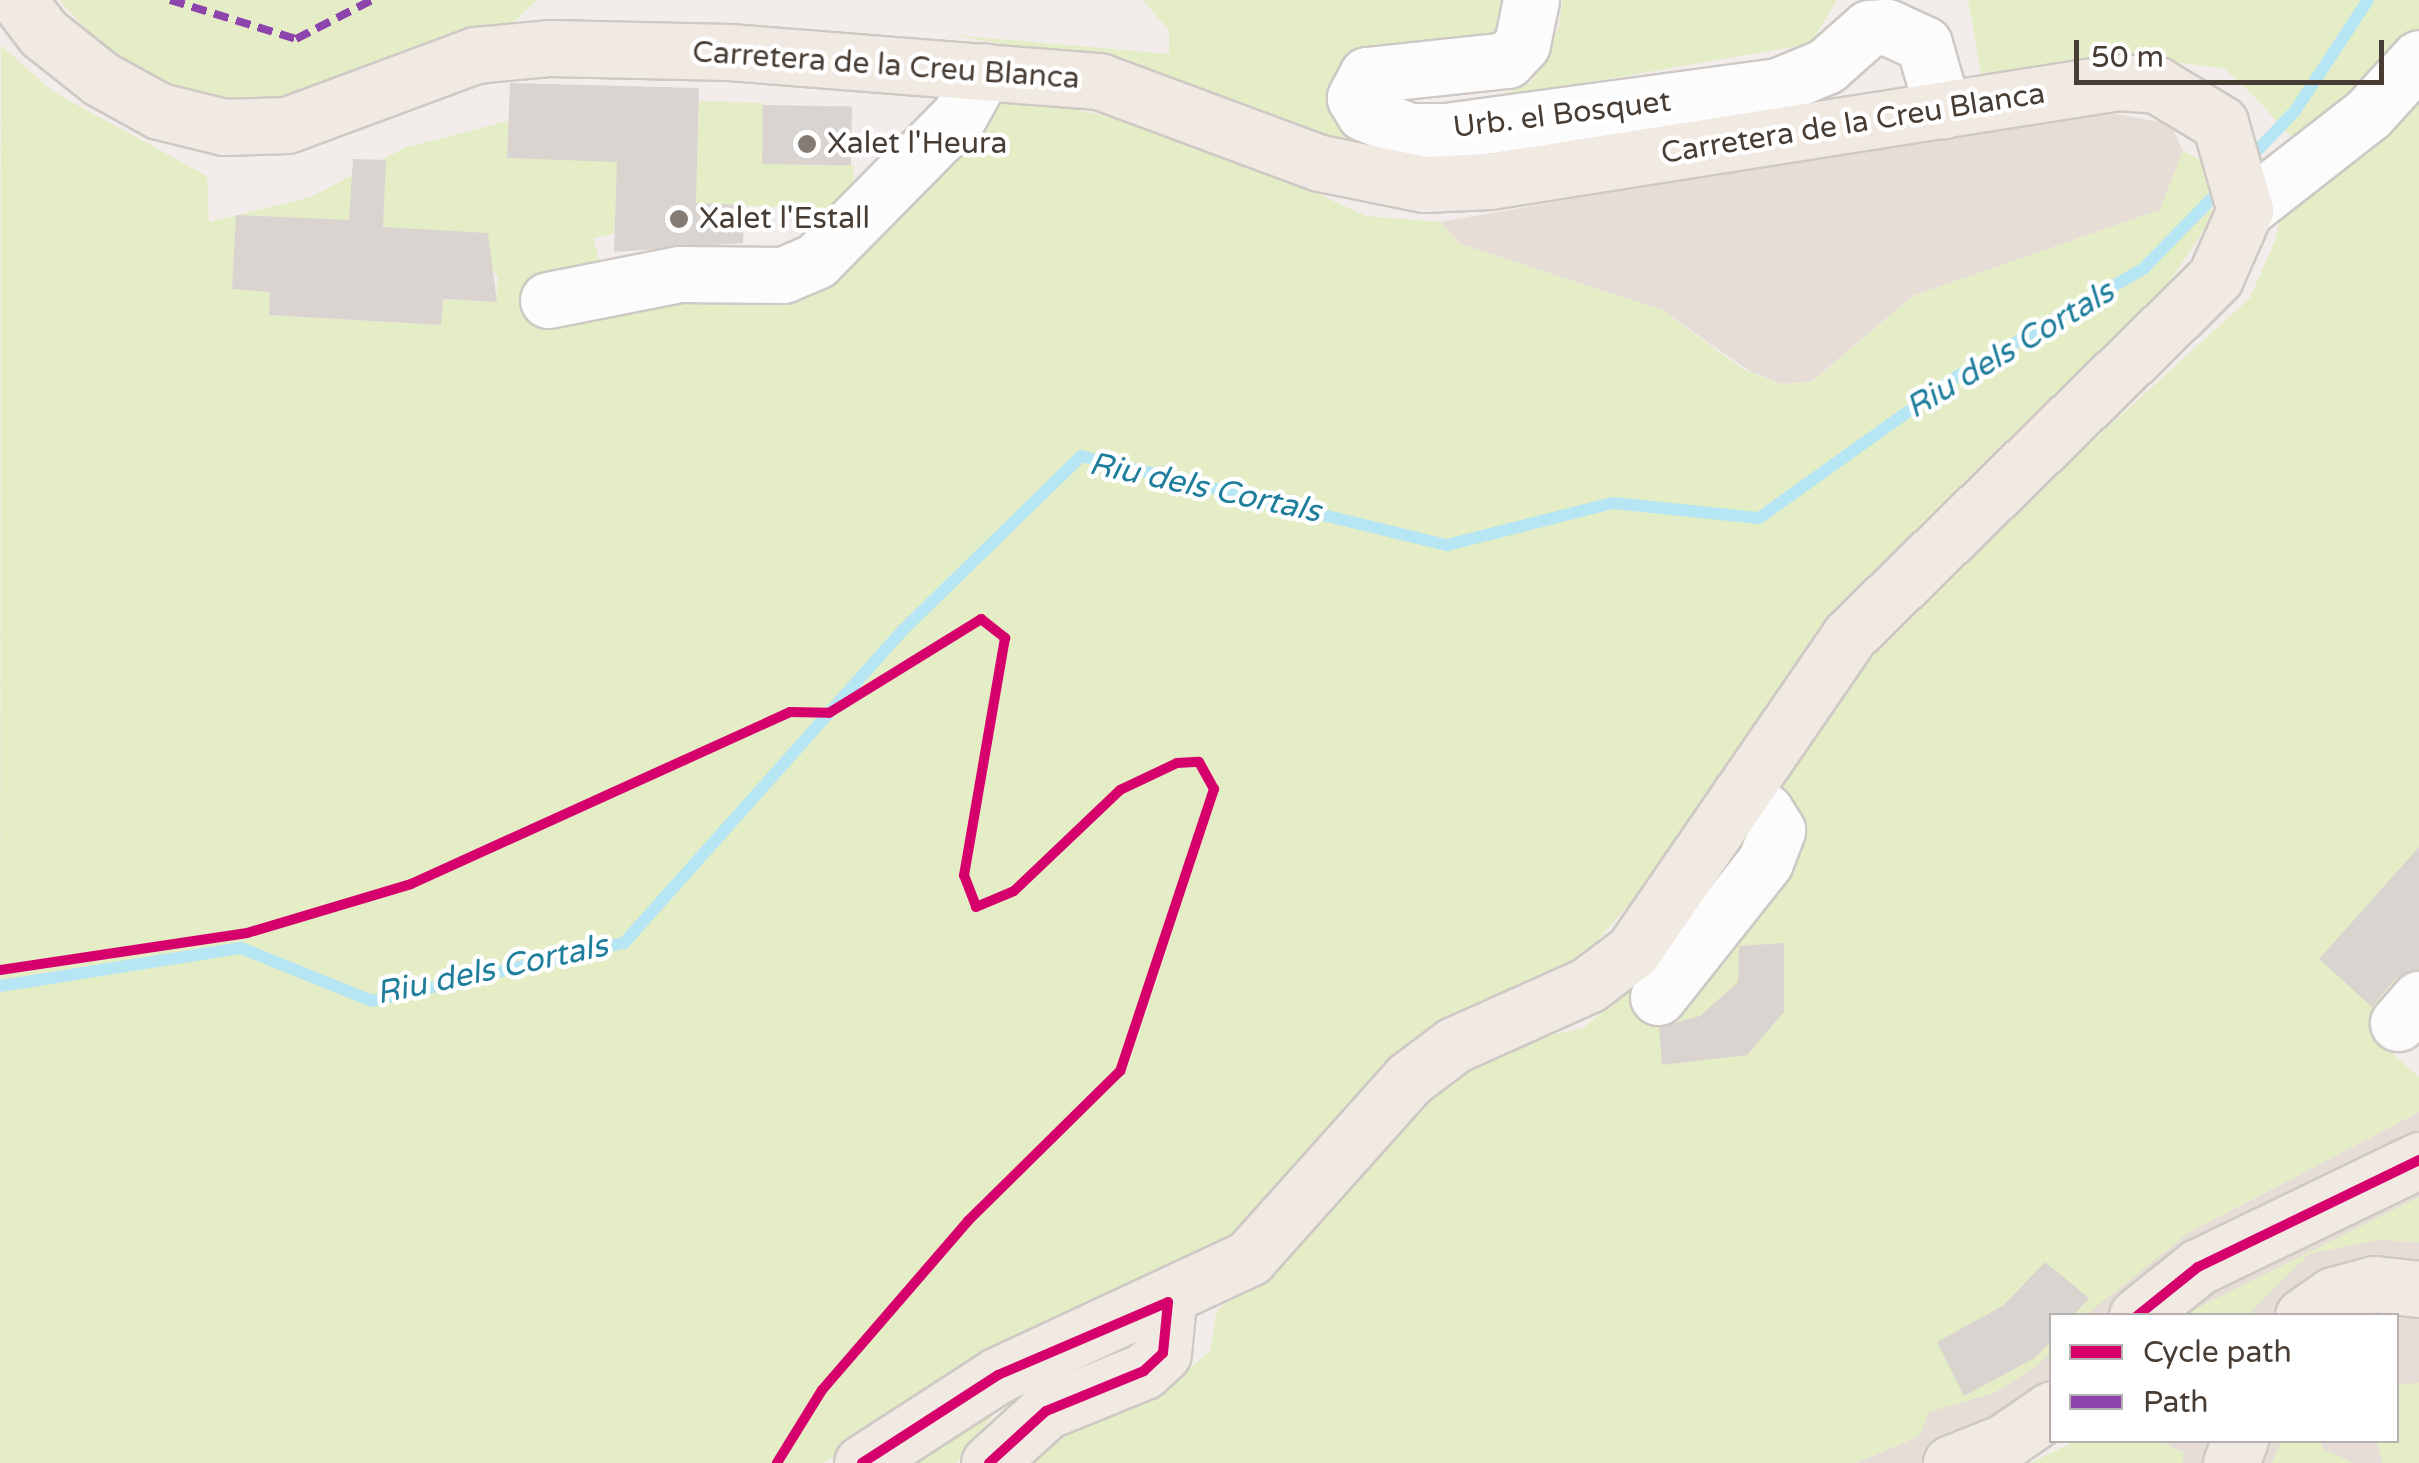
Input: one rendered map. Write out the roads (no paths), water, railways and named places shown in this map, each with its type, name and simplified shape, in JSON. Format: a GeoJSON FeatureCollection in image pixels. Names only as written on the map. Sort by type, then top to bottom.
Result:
{"type":"FeatureCollection","features":[{"type":"Feature","properties":{"kind":"main road","name":"Carretera de la Creu Blanca"},"geometry":{"type":"LineString","coordinates":[[18,0],[43,34],[101,79],[159,111],[224,127],[287,125],[474,54],[551,48],[984,71],[1100,81],[1320,164],[1424,184],[2118,82],[2157,85],[2220,123],[2245,210]]}},
{"type":"Feature","properties":{"kind":"main road"},"geometry":{"type":"LineString","coordinates":[[862,1463],[998,1375],[1168,1302],[1274,1236],[1410,1080],[1454,1044],[1614,969],[1740,795],[1804,694],[1889,592],[2215,278],[2245,210]]}},
{"type":"Feature","properties":{"kind":"main road"},"geometry":{"type":"LineString","coordinates":[[2141,1313],[2198,1267],[2419,1160]]}},
{"type":"Feature","properties":{"kind":"main road"},"geometry":{"type":"LineString","coordinates":[[2308,1313],[2333,1296],[2374,1284],[2419,1289]]}},
{"type":"Feature","properties":{"kind":"main road"},"geometry":{"type":"LineString","coordinates":[[989,1463],[1046,1411],[1154,1362],[1169,1335],[1168,1302]]}},
{"type":"Feature","properties":{"kind":"main road"},"geometry":{"type":"LineString","coordinates":[[1950,1463],[2004,1442],[2049,1411]]}},
{"type":"Feature","properties":{"kind":"street","name":"Urb. el Bosquet"},"geometry":{"type":"LineString","coordinates":[[1531,0],[1522,44],[1507,60],[1367,75],[1356,98],[1364,113],[1409,131],[1446,131],[1778,86],[1826,66],[1869,28],[1887,27],[1924,44],[1944,110]]}},
{"type":"Feature","properties":{"kind":"street"},"geometry":{"type":"LineString","coordinates":[[2245,210],[2369,113],[2419,58]]}},
{"type":"Feature","properties":{"kind":"street"},"geometry":{"type":"LineString","coordinates":[[548,300],[679,274],[783,274],[816,261],[959,116],[984,71]]}},
{"type":"Feature","properties":{"kind":"street"},"geometry":{"type":"LineString","coordinates":[[1658,997],[1765,862],[1776,830],[1765,810],[1740,795]]}},
{"type":"Feature","properties":{"kind":"waterway","name":"Riu dels Cortals"},"geometry":{"type":"LineString","coordinates":[[2247,161],[2295,111],[2368,0]]}},
{"type":"Feature","properties":{"kind":"waterway","name":"Riu dels Cortals"},"geometry":{"type":"LineString","coordinates":[[0,986],[241,948],[372,1001],[624,943],[903,630],[1081,456],[1447,545],[1613,503],[1759,518],[1961,374],[2143,269],[2223,187]]}},
{"type":"Feature","properties":{"kind":"place","name":"Xalet l'Heura"},"geometry":{"type":"Point","coordinates":[807,144]}},
{"type":"Feature","properties":{"kind":"place","name":"Xalet l'Estall"},"geometry":{"type":"Point","coordinates":[679,219]}}]}
